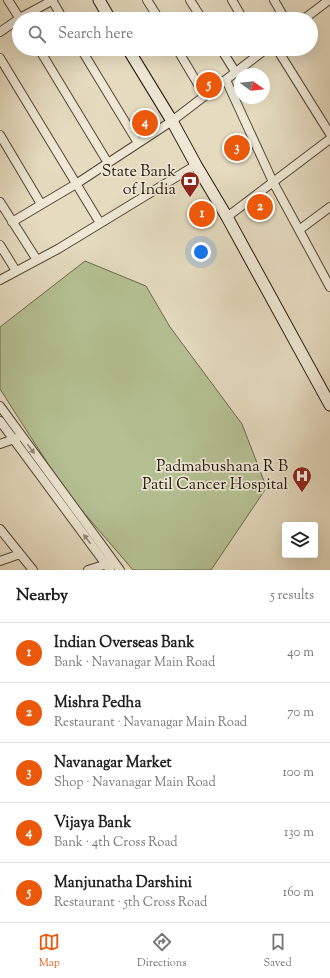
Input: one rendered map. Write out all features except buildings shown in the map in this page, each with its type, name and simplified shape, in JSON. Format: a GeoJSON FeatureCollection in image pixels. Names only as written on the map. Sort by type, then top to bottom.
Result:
{"type":"FeatureCollection","features":[{"type":"Feature","properties":{"kind":"main road"},"geometry":{"type":"LineString","coordinates":[[98,0],[106,12]]}},
{"type":"Feature","properties":{"kind":"main road"},"geometry":{"type":"LineString","coordinates":[[132,56],[172,121],[227,217],[330,405]]}},
{"type":"Feature","properties":{"kind":"street"},"geometry":{"type":"LineString","coordinates":[[8,0],[16,12]]}},
{"type":"Feature","properties":{"kind":"street"},"geometry":{"type":"LineString","coordinates":[[25,12],[52,0],[59,12]]}},
{"type":"Feature","properties":{"kind":"street"},"geometry":{"type":"LineString","coordinates":[[148,0],[155,12]]}},
{"type":"Feature","properties":{"kind":"street"},"geometry":{"type":"LineString","coordinates":[[190,0],[198,12]]}},
{"type":"Feature","properties":{"kind":"street"},"geometry":{"type":"LineString","coordinates":[[232,0],[239,12]]}},
{"type":"Feature","properties":{"kind":"street"},"geometry":{"type":"LineString","coordinates":[[274,0],[281,12]]}},
{"type":"Feature","properties":{"kind":"street"},"geometry":{"type":"LineString","coordinates":[[313,12],[328,0]]}},
{"type":"Feature","properties":{"kind":"street"},"geometry":{"type":"LineString","coordinates":[[0,32],[12,21]]}},
{"type":"Feature","properties":{"kind":"street"},"geometry":{"type":"LineString","coordinates":[[43,56],[108,163]]}},
{"type":"Feature","properties":{"kind":"street"},"geometry":{"type":"LineString","coordinates":[[85,56],[138,143]]}},
{"type":"Feature","properties":{"kind":"street"},"geometry":{"type":"LineString","coordinates":[[181,56],[205,96]]}},
{"type":"Feature","properties":{"kind":"street"},"geometry":{"type":"LineString","coordinates":[[225,56],[234,70]]}},
{"type":"Feature","properties":{"kind":"street"},"geometry":{"type":"LineString","coordinates":[[242,68],[257,56]]}},
{"type":"Feature","properties":{"kind":"street"},"geometry":{"type":"LineString","coordinates":[[281,56],[330,134]]}},
{"type":"Feature","properties":{"kind":"street"},"geometry":{"type":"LineString","coordinates":[[0,58],[100,223]]}},
{"type":"Feature","properties":{"kind":"street"},"geometry":{"type":"LineString","coordinates":[[12,222],[76,184],[172,121],[234,74]]}},
{"type":"Feature","properties":{"kind":"street"},"geometry":{"type":"LineString","coordinates":[[226,80],[273,182],[299,230],[327,273],[330,287]]}},
{"type":"Feature","properties":{"kind":"street"},"geometry":{"type":"LineString","coordinates":[[0,135],[41,204]]}},
{"type":"Feature","properties":{"kind":"street"},"geometry":{"type":"LineString","coordinates":[[227,217],[330,139]]}},
{"type":"Feature","properties":{"kind":"street"},"geometry":{"type":"LineString","coordinates":[[0,280],[37,260],[196,165]]}},
{"type":"Feature","properties":{"kind":"street"},"geometry":{"type":"LineString","coordinates":[[0,202],[37,260]]}},
{"type":"Feature","properties":{"kind":"street"},"geometry":{"type":"LineString","coordinates":[[299,230],[330,207]]}},
{"type":"Feature","properties":{"kind":"street"},"geometry":{"type":"LineString","coordinates":[[0,245],[16,271]]}},
{"type":"Feature","properties":{"kind":"street"},"geometry":{"type":"LineString","coordinates":[[0,406],[21,437],[120,570]]}},
{"type":"Feature","properties":{"kind":"street"},"geometry":{"type":"LineString","coordinates":[[0,421],[108,567]]}},
{"type":"Feature","properties":{"kind":"street"},"geometry":{"type":"LineString","coordinates":[[0,444],[21,437]]}},
{"type":"Feature","properties":{"kind":"street"},"geometry":{"type":"LineString","coordinates":[[0,529],[33,570]]}},
{"type":"Feature","properties":{"kind":"street"},"geometry":{"type":"LineString","coordinates":[[0,561],[20,554]]}},
{"type":"Feature","properties":{"kind":"street"},"geometry":{"type":"LineString","coordinates":[[88,570],[108,567],[114,562]]}},
{"type":"Feature","properties":{"kind":"green space"},"geometry":{"type":"Polygon","coordinates":[[[85,261],[146,286],[170,327],[242,424],[264,481],[265,490],[211,570],[133,570],[66,492],[0,389],[0,327],[85,261]]]}},
{"type":"Feature","properties":{"kind":"place","name":"Manjunatha Darshini"},"geometry":{"type":"Point","coordinates":[209,85]}},
{"type":"Feature","properties":{"kind":"place","name":"Vijaya Bank"},"geometry":{"type":"Point","coordinates":[145,123]}},
{"type":"Feature","properties":{"kind":"place","name":"Navanagar Market"},"geometry":{"type":"Point","coordinates":[237,148]}},
{"type":"Feature","properties":{"kind":"place","name":"State Bank of India"},"geometry":{"type":"Point","coordinates":[190,198]}},
{"type":"Feature","properties":{"kind":"place","name":"Mishra Pedha"},"geometry":{"type":"Point","coordinates":[260,207]}},
{"type":"Feature","properties":{"kind":"place","name":"Indian Overseas Bank"},"geometry":{"type":"Point","coordinates":[202,214]}},
{"type":"Feature","properties":{"kind":"place","name":"Padmabushana R B Patil Cancer Hospital"},"geometry":{"type":"Point","coordinates":[302,493]}}]}
